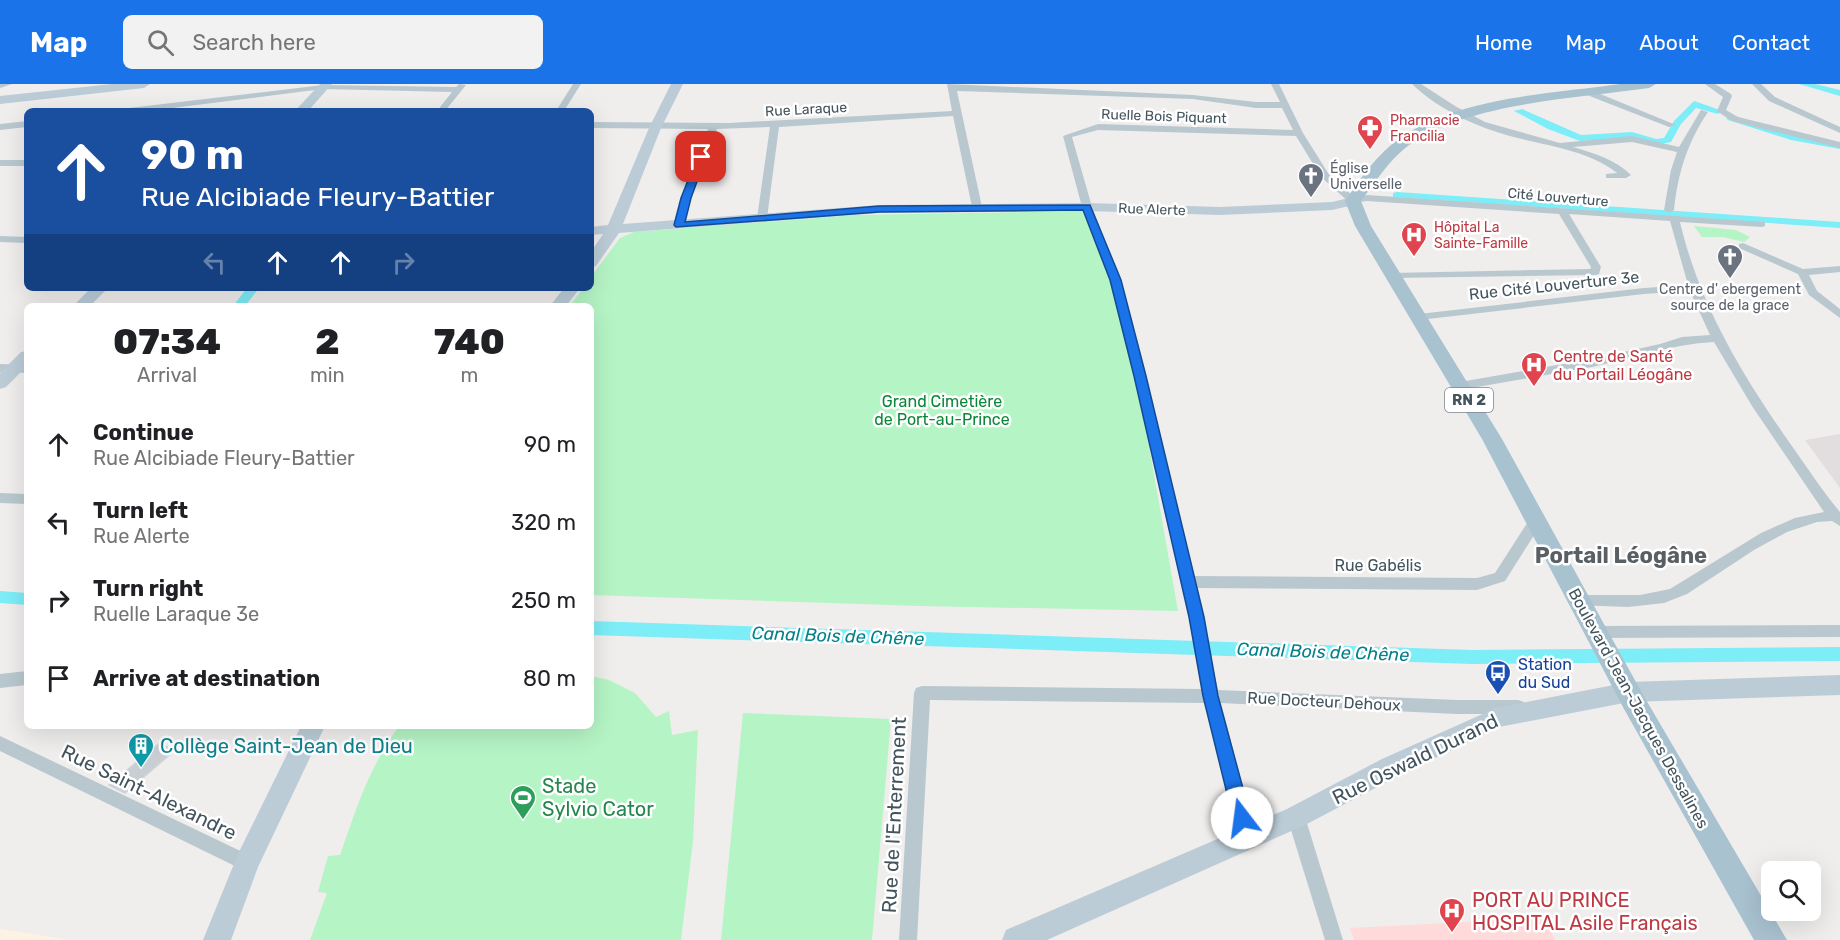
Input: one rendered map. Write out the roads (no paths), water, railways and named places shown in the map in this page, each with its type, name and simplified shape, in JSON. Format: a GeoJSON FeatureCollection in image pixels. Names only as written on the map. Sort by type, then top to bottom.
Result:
{"type":"FeatureCollection","features":[{"type":"Feature","properties":{"kind":"main road"},"geometry":{"type":"LineString","coordinates":[[1353,201],[1374,171],[1405,141],[1448,118],[1462,113],[1588,90],[1649,84]]}},
{"type":"Feature","properties":{"kind":"main road","name":"Boulevard Jean-Jacques Dessalines"},"geometry":{"type":"LineString","coordinates":[[1353,201],[1363,226],[1492,439],[1625,685],[1771,940]]}},
{"type":"Feature","properties":{"kind":"street"},"geometry":{"type":"LineString","coordinates":[[0,86],[8,84]]}},
{"type":"Feature","properties":{"kind":"street"},"geometry":{"type":"LineString","coordinates":[[0,100],[144,84]]}},
{"type":"Feature","properties":{"kind":"street"},"geometry":{"type":"LineString","coordinates":[[562,108],[577,84]]}},
{"type":"Feature","properties":{"kind":"street"},"geometry":{"type":"LineString","coordinates":[[594,259],[613,231],[655,128],[677,84]]}},
{"type":"Feature","properties":{"kind":"street"},"geometry":{"type":"LineString","coordinates":[[1275,84],[1299,134],[1324,175],[1353,201]]}},
{"type":"Feature","properties":{"kind":"street"},"geometry":{"type":"LineString","coordinates":[[1416,84],[1491,128],[1601,159],[1620,168],[1626,175],[1609,176]]}},
{"type":"Feature","properties":{"kind":"street"},"geometry":{"type":"LineString","coordinates":[[1709,84],[1728,96],[1720,111],[1735,119],[1840,145]]}},
{"type":"Feature","properties":{"kind":"street"},"geometry":{"type":"LineString","coordinates":[[1756,84],[1772,99],[1840,130]]}},
{"type":"Feature","properties":{"kind":"street"},"geometry":{"type":"LineString","coordinates":[[304,108],[325,86]]}},
{"type":"Feature","properties":{"kind":"street"},"geometry":{"type":"LineString","coordinates":[[159,108],[325,86],[460,87]]}},
{"type":"Feature","properties":{"kind":"street"},"geometry":{"type":"LineString","coordinates":[[977,207],[951,86],[1193,97],[1256,105],[1285,105]]}},
{"type":"Feature","properties":{"kind":"street"},"geometry":{"type":"LineString","coordinates":[[443,108],[460,87]]}},
{"type":"Feature","properties":{"kind":"street"},"geometry":{"type":"LineString","coordinates":[[1588,90],[1672,125]]}},
{"type":"Feature","properties":{"kind":"street"},"geometry":{"type":"LineString","coordinates":[[204,108],[208,103]]}},
{"type":"Feature","properties":{"kind":"street"},"geometry":{"type":"LineString","coordinates":[[1704,112],[1690,131],[1674,169],[1672,214],[1680,254],[1692,288],[1760,411],[1837,518]]}},
{"type":"Feature","properties":{"kind":"street","name":"Rue Laraque"},"geometry":{"type":"LineString","coordinates":[[594,125],[655,128],[713,127],[958,113]]}},
{"type":"Feature","properties":{"kind":"street"},"geometry":{"type":"LineString","coordinates":[[0,127],[24,124]]}},
{"type":"Feature","properties":{"kind":"street"},"geometry":{"type":"LineString","coordinates":[[762,218],[775,124]]}},
{"type":"Feature","properties":{"kind":"street"},"geometry":{"type":"LineString","coordinates":[[679,225],[686,198],[713,127]]}},
{"type":"Feature","properties":{"kind":"street","name":"Ruelle Bois Piquant"},"geometry":{"type":"LineString","coordinates":[[1087,207],[1067,136],[1098,127],[1299,134]]}},
{"type":"Feature","properties":{"kind":"street"},"geometry":{"type":"LineString","coordinates":[[1556,146],[1632,139],[1682,150]]}},
{"type":"Feature","properties":{"kind":"street"},"geometry":{"type":"LineString","coordinates":[[0,163],[24,163]]}},
{"type":"Feature","properties":{"kind":"street","name":"Cité Louverture"},"geometry":{"type":"LineString","coordinates":[[1353,201],[1367,198],[1563,211],[1672,214],[1762,224]]}},
{"type":"Feature","properties":{"kind":"street","name":"Rue Alerte"},"geometry":{"type":"LineString","coordinates":[[594,231],[879,209],[1087,207],[1220,211],[1332,206],[1353,201]]}},
{"type":"Feature","properties":{"kind":"street"},"geometry":{"type":"LineString","coordinates":[[1087,207],[1115,280],[1196,617],[1210,696],[1247,838]]}},
{"type":"Feature","properties":{"kind":"street"},"geometry":{"type":"LineString","coordinates":[[1394,275],[1595,272],[1596,267],[1593,260],[1563,211]]}},
{"type":"Feature","properties":{"kind":"street"},"geometry":{"type":"LineString","coordinates":[[0,239],[24,240]]}},
{"type":"Feature","properties":{"kind":"street"},"geometry":{"type":"LineString","coordinates":[[1743,246],[1802,272],[1840,269]]}},
{"type":"Feature","properties":{"kind":"street"},"geometry":{"type":"LineString","coordinates":[[1802,272],[1813,293],[1840,315]]}},
{"type":"Feature","properties":{"kind":"street","name":"Rue Cité Louverture 3e"},"geometry":{"type":"LineString","coordinates":[[1419,317],[1644,291],[1692,288]]}},
{"type":"Feature","properties":{"kind":"street"},"geometry":{"type":"LineString","coordinates":[[84,303],[97,291]]}},
{"type":"Feature","properties":{"kind":"street"},"geometry":{"type":"LineString","coordinates":[[560,303],[570,291]]}},
{"type":"Feature","properties":{"kind":"street"},"geometry":{"type":"LineString","coordinates":[[1460,386],[1592,363],[1663,347],[1682,340],[1718,338]]}},
{"type":"Feature","properties":{"kind":"street"},"geometry":{"type":"LineString","coordinates":[[0,383],[14,369]]}},
{"type":"Feature","properties":{"kind":"street"},"geometry":{"type":"LineString","coordinates":[[0,498],[24,499]]}},
{"type":"Feature","properties":{"kind":"street"},"geometry":{"type":"LineString","coordinates":[[1580,601],[1651,601],[1677,592],[1766,538],[1803,520],[1817,515],[1837,518]]}},
{"type":"Feature","properties":{"kind":"street","name":"Rue Gabélis"},"geometry":{"type":"LineString","coordinates":[[1188,582],[1477,584],[1500,577],[1536,521]]}},
{"type":"Feature","properties":{"kind":"street"},"geometry":{"type":"LineString","coordinates":[[1597,633],[1840,631]]}},
{"type":"Feature","properties":{"kind":"street"},"geometry":{"type":"LineString","coordinates":[[0,681],[24,678]]}},
{"type":"Feature","properties":{"kind":"street","name":"Rue Oswald Durand"},"geometry":{"type":"LineString","coordinates":[[1016,940],[1296,818],[1391,766],[1496,718],[1625,685],[1840,685]]}},
{"type":"Feature","properties":{"kind":"street","name":"Rue Docteur Dehoux"},"geometry":{"type":"LineString","coordinates":[[922,693],[1210,696],[1457,707],[1546,707]]}},
{"type":"Feature","properties":{"kind":"street","name":"Rue de l'Enterrement"},"geometry":{"type":"LineString","coordinates":[[908,940],[922,693]]}},
{"type":"Feature","properties":{"kind":"street"},"geometry":{"type":"LineString","coordinates":[[217,940],[247,863],[312,729]]}},
{"type":"Feature","properties":{"kind":"street","name":"Rue Saint-Alexandre"},"geometry":{"type":"LineString","coordinates":[[0,743],[247,863]]}},
{"type":"Feature","properties":{"kind":"street"},"geometry":{"type":"LineString","coordinates":[[1296,818],[1334,940]]}},
{"type":"Feature","properties":{"kind":"waterway"},"geometry":{"type":"LineString","coordinates":[[1804,84],[1840,93]]}},
{"type":"Feature","properties":{"kind":"waterway"},"geometry":{"type":"LineString","coordinates":[[1519,111],[1580,138],[1632,135],[1656,142],[1668,140],[1677,123],[1694,104],[1718,111]]}},
{"type":"Feature","properties":{"kind":"waterway"},"geometry":{"type":"LineString","coordinates":[[1731,118],[1794,138],[1840,146]]}},
{"type":"Feature","properties":{"kind":"waterway"},"geometry":{"type":"LineString","coordinates":[[1397,195],[1840,225]]}},
{"type":"Feature","properties":{"kind":"waterway"},"geometry":{"type":"LineString","coordinates":[[241,303],[251,291]]}},
{"type":"Feature","properties":{"kind":"waterway","name":"Canal Bois de Chêne"},"geometry":{"type":"LineString","coordinates":[[0,597],[24,599]]}},
{"type":"Feature","properties":{"kind":"waterway","name":"Canal Bois de Chêne"},"geometry":{"type":"LineString","coordinates":[[594,628],[1472,657],[1840,654]]}},
{"type":"Feature","properties":{"kind":"place","name":"Pharmacie Francilia"},"geometry":{"type":"Point","coordinates":[1370,151]}},
{"type":"Feature","properties":{"kind":"place","name":"Église Universelle"},"geometry":{"type":"Point","coordinates":[1311,199]}},
{"type":"Feature","properties":{"kind":"place","name":"Hôpital La Sainte-Famille"},"geometry":{"type":"Point","coordinates":[1414,258]}},
{"type":"Feature","properties":{"kind":"place","name":"Centre d' ebergement source de la grace"},"geometry":{"type":"Point","coordinates":[1730,280]}},
{"type":"Feature","properties":{"kind":"place","name":"Centre de Santé du Portail Léogâne"},"geometry":{"type":"Point","coordinates":[1534,388]}},
{"type":"Feature","properties":{"kind":"place","name":"Station du Sud"},"geometry":{"type":"Point","coordinates":[1498,696]}},
{"type":"Feature","properties":{"kind":"place","name":"Collège Saint-Jean de Dieu"},"geometry":{"type":"Point","coordinates":[141,769]}},
{"type":"Feature","properties":{"kind":"place","name":"Stade Sylvio Cator"},"geometry":{"type":"Point","coordinates":[523,821]}},
{"type":"Feature","properties":{"kind":"place","name":"PORT AU PRINCE HOSPITAL Asile Français"},"geometry":{"type":"Point","coordinates":[1452,934]}},
{"type":"Feature","properties":{"kind":"district","name":"Portail Léogâne"},"geometry":{"type":"Point","coordinates":[1621,555]}},
{"type":"Feature","properties":{"kind":"park label","name":"Grand Cimetière de Port-au-Prince"},"geometry":{"type":"Point","coordinates":[942,410]}}]}
